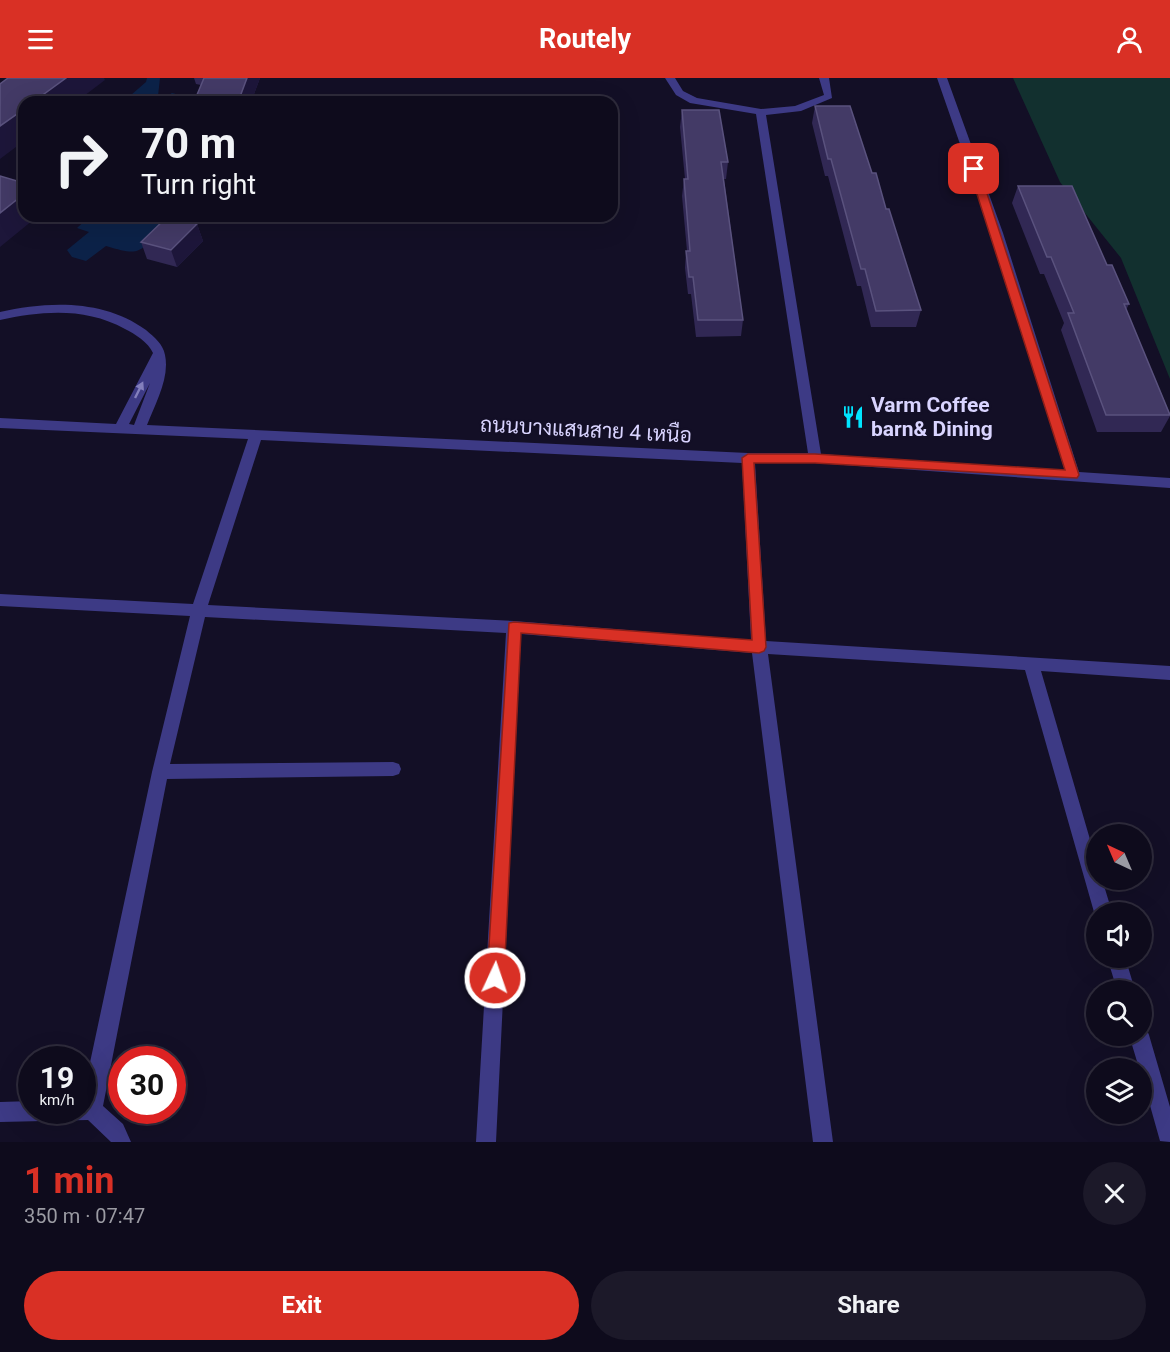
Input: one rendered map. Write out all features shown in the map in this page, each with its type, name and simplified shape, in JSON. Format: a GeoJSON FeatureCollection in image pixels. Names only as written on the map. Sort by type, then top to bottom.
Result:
{"type":"FeatureCollection","features":[{"type":"Feature","properties":{"kind":"street"},"geometry":{"type":"LineString","coordinates":[[670,78],[679,93],[694,101],[761,112],[797,109],[829,96],[824,78]]}},
{"type":"Feature","properties":{"kind":"street"},"geometry":{"type":"LineString","coordinates":[[942,78],[997,233],[1072,475]]}},
{"type":"Feature","properties":{"kind":"street"},"geometry":{"type":"LineString","coordinates":[[761,112],[815,458]]}},
{"type":"Feature","properties":{"kind":"street"},"geometry":{"type":"LineString","coordinates":[[0,316],[27,309],[88,309],[120,320],[148,337],[159,353],[157,377],[139,429]]}},
{"type":"Feature","properties":{"kind":"street"},"geometry":{"type":"LineString","coordinates":[[121,427],[159,353]]}},
{"type":"Feature","properties":{"kind":"street","name":"ถนนบางแสนสาย 4 เหนือ"},"geometry":{"type":"LineString","coordinates":[[0,423],[748,458],[815,458],[1170,483]]}},
{"type":"Feature","properties":{"kind":"street"},"geometry":{"type":"LineString","coordinates":[[96,1057],[199,610],[256,436]]}},
{"type":"Feature","properties":{"kind":"street"},"geometry":{"type":"LineString","coordinates":[[748,458],[759,647],[822,1142]]}},
{"type":"Feature","properties":{"kind":"street"},"geometry":{"type":"LineString","coordinates":[[0,600],[514,627],[759,647],[1170,673]]}},
{"type":"Feature","properties":{"kind":"street"},"geometry":{"type":"LineString","coordinates":[[486,1142],[514,627]]}},
{"type":"Feature","properties":{"kind":"street"},"geometry":{"type":"LineString","coordinates":[[1031,665],[1100,902]]}},
{"type":"Feature","properties":{"kind":"street"},"geometry":{"type":"LineString","coordinates":[[160,772],[393,769]]}},
{"type":"Feature","properties":{"kind":"street"},"geometry":{"type":"LineString","coordinates":[[1142,1046],[1170,1141]]}},
{"type":"Feature","properties":{"kind":"street"},"geometry":{"type":"LineString","coordinates":[[0,1112],[18,1112]]}},
{"type":"Feature","properties":{"kind":"street"},"geometry":{"type":"LineString","coordinates":[[96,1118],[116,1131],[121,1142]]}},
{"type":"Feature","properties":{"kind":"green space"},"geometry":{"type":"Polygon","coordinates":[[[1013,78],[1170,78],[1170,379],[1121,258],[1060,182],[1013,78]]]}},
{"type":"Feature","properties":{"kind":"water"},"geometry":{"type":"Polygon","coordinates":[[[147,78],[160,78],[158,96],[130,96],[146,82],[147,78]]]}},
{"type":"Feature","properties":{"kind":"water"},"geometry":{"type":"Polygon","coordinates":[[[172,93],[183,96],[168,96],[172,93]]]}},
{"type":"Feature","properties":{"kind":"water"},"geometry":{"type":"Polygon","coordinates":[[[84,222],[180,222],[172,229],[165,228],[139,250],[127,251],[106,246],[86,261],[72,257],[67,250],[89,232],[77,228],[84,222]]]}},
{"type":"Feature","properties":{"kind":"building"},"geometry":{"type":"Polygon","coordinates":[[[8,78],[66,78],[41,96],[18,96],[18,113],[0,126],[0,84],[8,78]]]}},
{"type":"Feature","properties":{"kind":"building"},"geometry":{"type":"Polygon","coordinates":[[[204,78],[247,78],[240,96],[196,96],[204,78]]]}},
{"type":"Feature","properties":{"kind":"building"},"geometry":{"type":"Polygon","coordinates":[[[815,106],[850,106],[872,173],[876,173],[886,209],[889,209],[921,310],[876,311],[865,269],[861,269],[831,159],[828,159],[815,106]]]}},
{"type":"Feature","properties":{"kind":"building"},"geometry":{"type":"Polygon","coordinates":[[[682,110],[719,110],[728,162],[721,162],[743,320],[698,320],[693,277],[689,277],[686,251],[690,251],[684,179],[688,179],[682,110]]]}},
{"type":"Feature","properties":{"kind":"building"},"geometry":{"type":"Polygon","coordinates":[[[0,176],[18,181],[18,199],[0,213],[0,176]]]}},
{"type":"Feature","properties":{"kind":"building"},"geometry":{"type":"Polygon","coordinates":[[[1018,186],[1072,186],[1107,265],[1112,265],[1129,304],[1124,304],[1170,415],[1106,415],[1068,313],[1074,313],[1051,257],[1047,257],[1018,186]]]}},
{"type":"Feature","properties":{"kind":"building"},"geometry":{"type":"Polygon","coordinates":[[[162,222],[197,224],[171,250],[141,242],[162,222]]]}},
{"type":"Feature","properties":{"kind":"place","name":"Varm Coffee barn& Dining"},"geometry":{"type":"Point","coordinates":[853,417]}},
{"type":"Feature","properties":{"kind":"route"},"geometry":{"type":"LineString","coordinates":[[495,978],[514,627],[759,647],[748,458],[815,458],[1072,475],[997,233],[974,169]]}}]}
